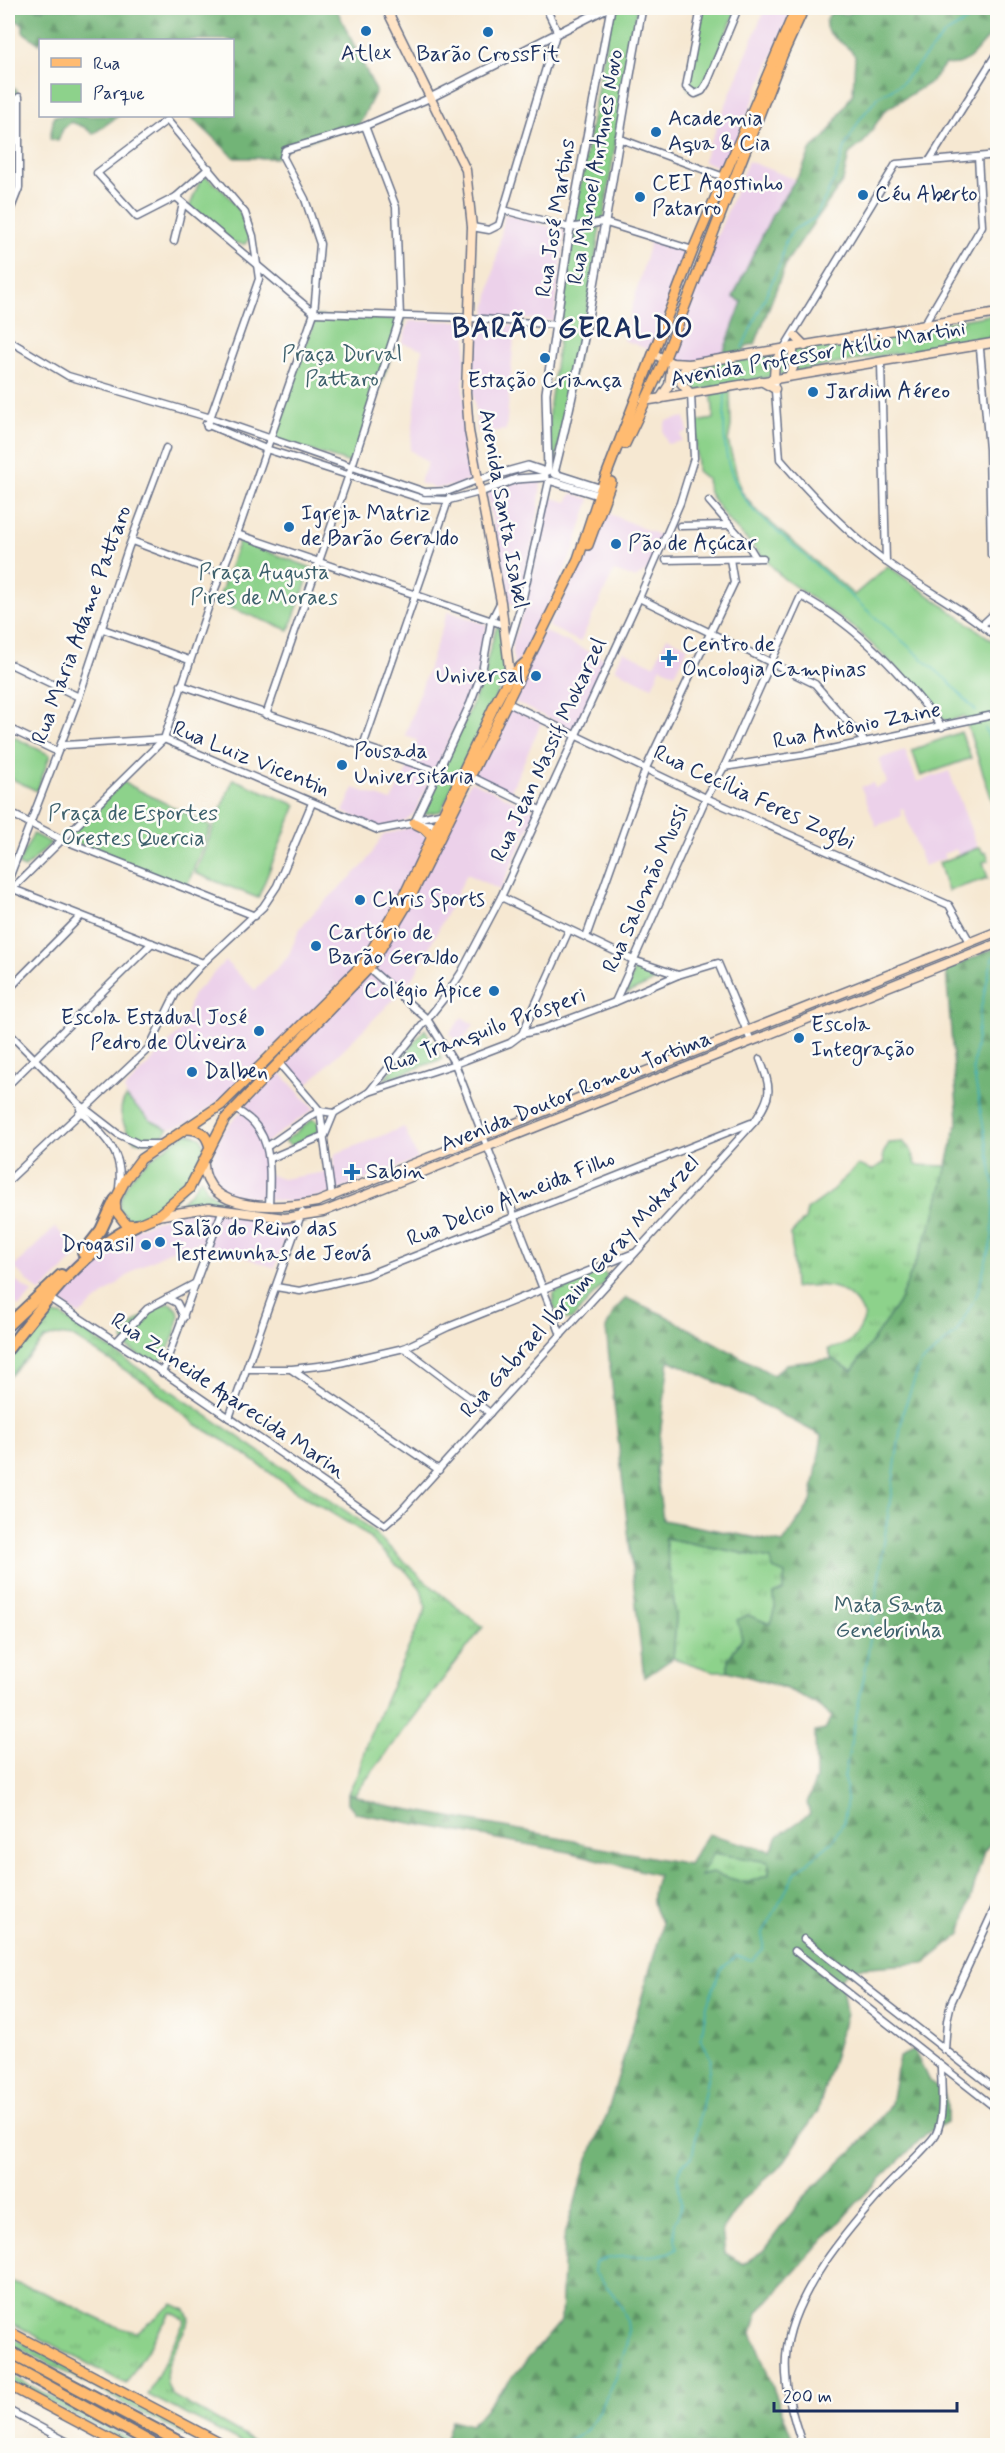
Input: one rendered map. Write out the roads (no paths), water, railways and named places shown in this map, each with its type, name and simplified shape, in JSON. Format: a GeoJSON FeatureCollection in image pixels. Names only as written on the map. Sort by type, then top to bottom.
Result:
{"type":"FeatureCollection","features":[{"type":"Feature","properties":{"kind":"highway"},"geometry":{"type":"LineString","coordinates":[[8,1324],[90,1246],[101,1230],[117,1196]]}},
{"type":"Feature","properties":{"kind":"highway"},"geometry":{"type":"LineString","coordinates":[[8,1348],[49,1298],[100,1246],[136,1225]]}},
{"type":"Feature","properties":{"kind":"highway"},"geometry":{"type":"LineString","coordinates":[[8,1344],[30,1321]]}},
{"type":"Feature","properties":{"kind":"highway"},"geometry":{"type":"LineString","coordinates":[[8,2351],[186,2445]]}},
{"type":"Feature","properties":{"kind":"highway"},"geometry":{"type":"LineString","coordinates":[[8,2364],[157,2445]]}},
{"type":"Feature","properties":{"kind":"main road","name":"Avenida Santa Isabel"},"geometry":{"type":"LineString","coordinates":[[386,8],[432,97],[466,170],[472,227],[471,318],[466,392],[469,431],[501,602],[510,676]]}},
{"type":"Feature","properties":{"kind":"main road"},"geometry":{"type":"LineString","coordinates":[[528,660],[510,676],[444,813],[442,825],[433,837],[403,898],[363,964],[221,1105],[159,1144],[141,1159],[117,1196],[116,1211],[126,1224],[136,1225],[157,1216],[182,1197],[204,1165],[225,1119],[369,968],[405,908],[442,825],[470,776],[511,691],[528,660],[578,559],[584,554],[645,375],[693,250],[798,9]]}},
{"type":"Feature","properties":{"kind":"main road"},"geometry":{"type":"LineString","coordinates":[[650,389],[668,361],[798,9]]}},
{"type":"Feature","properties":{"kind":"main road","name":"Avenida Professor Atílio Martini"},"geometry":{"type":"LineString","coordinates":[[654,354],[668,361],[690,364],[998,313]]}},
{"type":"Feature","properties":{"kind":"main road"},"geometry":{"type":"LineString","coordinates":[[795,334],[805,346]]}},
{"type":"Feature","properties":{"kind":"main road","name":"Avenida Professor Atílio Martini"},"geometry":{"type":"LineString","coordinates":[[652,400],[774,377],[881,363],[998,342]]}},
{"type":"Feature","properties":{"kind":"main road"},"geometry":{"type":"LineString","coordinates":[[788,348],[793,368],[789,376]]}},
{"type":"Feature","properties":{"kind":"main road"},"geometry":{"type":"LineString","coordinates":[[774,377],[775,362],[788,348]]}},
{"type":"Feature","properties":{"kind":"main road"},"geometry":{"type":"LineString","coordinates":[[603,493],[652,400],[669,385],[668,361]]}},
{"type":"Feature","properties":{"kind":"main road"},"geometry":{"type":"LineString","coordinates":[[690,364],[682,372],[681,382],[690,394]]}},
{"type":"Feature","properties":{"kind":"main road"},"geometry":{"type":"LineString","coordinates":[[645,375],[652,400]]}},
{"type":"Feature","properties":{"kind":"main road"},"geometry":{"type":"LineString","coordinates":[[761,381],[775,389]]}},
{"type":"Feature","properties":{"kind":"main road"},"geometry":{"type":"LineString","coordinates":[[510,676],[511,691]]}},
{"type":"Feature","properties":{"kind":"main road"},"geometry":{"type":"LineString","coordinates":[[414,823],[424,828],[433,837]]}},
{"type":"Feature","properties":{"kind":"main road","name":"Avenida Doutor Romeu Tortima"},"geometry":{"type":"LineString","coordinates":[[204,1165],[207,1182],[217,1195],[270,1207],[303,1205],[332,1198],[746,1029],[998,932]]}},
{"type":"Feature","properties":{"kind":"main road"},"geometry":{"type":"LineString","coordinates":[[956,958],[972,949],[970,942]]}},
{"type":"Feature","properties":{"kind":"main road","name":"Avenida Doutor Romeu Tortima"},"geometry":{"type":"LineString","coordinates":[[157,1216],[195,1208],[223,1209],[264,1217],[302,1216],[345,1204],[998,943]]}},
{"type":"Feature","properties":{"kind":"main road"},"geometry":{"type":"LineString","coordinates":[[256,1070],[264,1078]]}},
{"type":"Feature","properties":{"kind":"main road"},"geometry":{"type":"LineString","coordinates":[[186,1129],[200,1131],[206,1136],[210,1148]]}},
{"type":"Feature","properties":{"kind":"main road"},"geometry":{"type":"LineString","coordinates":[[8,2331],[225,2445]]}},
{"type":"Feature","properties":{"kind":"main road"},"geometry":{"type":"LineString","coordinates":[[8,2385],[123,2445]]}},
{"type":"Feature","properties":{"kind":"main road"},"geometry":{"type":"LineString","coordinates":[[61,2413],[112,2445]]}},
{"type":"Feature","properties":{"kind":"street"},"geometry":{"type":"LineString","coordinates":[[472,227],[489,230],[498,228],[557,31],[546,8]]}},
{"type":"Feature","properties":{"kind":"street"},"geometry":{"type":"LineString","coordinates":[[202,963],[9,890],[164,739],[189,660],[237,534],[314,313],[320,244],[305,199],[283,157],[285,150],[365,126],[432,97],[557,31],[609,8]]}},
{"type":"Feature","properties":{"kind":"street","name":"Rua José Martins"},"geometry":{"type":"LineString","coordinates":[[508,648],[522,602],[550,476],[546,393],[558,325],[570,228],[609,8]]}},
{"type":"Feature","properties":{"kind":"street","name":"Rua Manoel Antunes Novo"},"geometry":{"type":"LineString","coordinates":[[550,476],[584,345],[603,222],[642,8]]}},
{"type":"Feature","properties":{"kind":"street"},"geometry":{"type":"LineString","coordinates":[[701,8],[687,83],[687,90],[691,93],[702,91],[738,8]]}},
{"type":"Feature","properties":{"kind":"street"},"geometry":{"type":"LineString","coordinates":[[930,160],[998,51]]}},
{"type":"Feature","properties":{"kind":"street"},"geometry":{"type":"LineString","coordinates":[[8,216],[19,188],[19,97]]}},
{"type":"Feature","properties":{"kind":"street"},"geometry":{"type":"LineString","coordinates":[[207,427],[259,279],[253,236],[245,213],[209,168],[167,120],[97,173],[137,218],[176,197],[209,168]]}},
{"type":"Feature","properties":{"kind":"street"},"geometry":{"type":"LineString","coordinates":[[266,715],[349,476],[400,317],[396,207],[365,126]]}},
{"type":"Feature","properties":{"kind":"street"},"geometry":{"type":"LineString","coordinates":[[618,138],[724,177]]}},
{"type":"Feature","properties":{"kind":"street"},"geometry":{"type":"LineString","coordinates":[[788,348],[896,164],[998,155]]}},
{"type":"Feature","properties":{"kind":"street"},"geometry":{"type":"LineString","coordinates":[[924,325],[982,226],[978,157]]}},
{"type":"Feature","properties":{"kind":"street"},"geometry":{"type":"LineString","coordinates":[[176,197],[314,313],[471,318],[558,325]]}},
{"type":"Feature","properties":{"kind":"street"},"geometry":{"type":"LineString","coordinates":[[174,241],[183,204]]}},
{"type":"Feature","properties":{"kind":"street"},"geometry":{"type":"LineString","coordinates":[[504,210],[570,228],[603,222],[693,250]]}},
{"type":"Feature","properties":{"kind":"street"},"geometry":{"type":"LineString","coordinates":[[8,340],[68,376],[201,417],[211,418],[269,440],[425,492],[449,491],[477,480],[528,466],[550,476],[603,493]]}},
{"type":"Feature","properties":{"kind":"street"},"geometry":{"type":"LineString","coordinates":[[980,349],[989,449],[991,555]]}},
{"type":"Feature","properties":{"kind":"street"},"geometry":{"type":"LineString","coordinates":[[881,363],[886,562]]}},
{"type":"Feature","properties":{"kind":"street"},"geometry":{"type":"LineString","coordinates":[[774,377],[780,459],[860,541],[886,562],[982,625],[998,639]]}},
{"type":"Feature","properties":{"kind":"street","name":"Rua Jean Nassif Mokarzel"},"geometry":{"type":"LineString","coordinates":[[369,1092],[461,973],[501,897],[576,735],[680,503],[694,458],[690,394]]}},
{"type":"Feature","properties":{"kind":"street"},"geometry":{"type":"LineString","coordinates":[[201,417],[207,427],[266,449],[423,499],[450,500],[516,479],[550,476]]}},
{"type":"Feature","properties":{"kind":"street","name":"Rua Maria Adame Pattaro"},"geometry":{"type":"LineString","coordinates":[[8,881],[32,824],[56,751],[103,629],[166,448]]}},
{"type":"Feature","properties":{"kind":"street"},"geometry":{"type":"LineString","coordinates":[[989,449],[998,448]]}},
{"type":"Feature","properties":{"kind":"street"},"geometry":{"type":"LineString","coordinates":[[363,747],[450,500],[449,491]]}},
{"type":"Feature","properties":{"kind":"street"},"geometry":{"type":"LineString","coordinates":[[666,560],[759,558],[709,501]]}},
{"type":"Feature","properties":{"kind":"street"},"geometry":{"type":"LineString","coordinates":[[680,526],[728,525]]}},
{"type":"Feature","properties":{"kind":"street"},"geometry":{"type":"LineString","coordinates":[[237,534],[319,564],[504,625]]}},
{"type":"Feature","properties":{"kind":"street"},"geometry":{"type":"LineString","coordinates":[[132,541],[220,574]]}},
{"type":"Feature","properties":{"kind":"street"},"geometry":{"type":"LineString","coordinates":[[586,938],[646,768],[734,583],[730,559]]}},
{"type":"Feature","properties":{"kind":"street","name":"Rua Salomão Mussi"},"geometry":{"type":"LineString","coordinates":[[615,1002],[706,798],[724,767],[801,596],[865,640],[911,687],[942,728]]}},
{"type":"Feature","properties":{"kind":"street"},"geometry":{"type":"LineString","coordinates":[[639,598],[815,684],[864,741]]}},
{"type":"Feature","properties":{"kind":"street"},"geometry":{"type":"LineString","coordinates":[[414,823],[436,771],[470,704],[482,672],[491,621],[501,602]]}},
{"type":"Feature","properties":{"kind":"street"},"geometry":{"type":"LineString","coordinates":[[982,625],[998,610]]}},
{"type":"Feature","properties":{"kind":"street"},"geometry":{"type":"LineString","coordinates":[[103,629],[189,660]]}},
{"type":"Feature","properties":{"kind":"street"},"geometry":{"type":"LineString","coordinates":[[8,663],[78,697]]}},
{"type":"Feature","properties":{"kind":"street"},"geometry":{"type":"LineString","coordinates":[[182,685],[436,771]]}},
{"type":"Feature","properties":{"kind":"street","name":"Rua Cecília Feres Zogbi"},"geometry":{"type":"LineString","coordinates":[[506,702],[706,798],[949,905],[970,942]]}},
{"type":"Feature","properties":{"kind":"street","name":"Rua Antônio Zaine"},"geometry":{"type":"LineString","coordinates":[[724,767],[759,763],[997,716]]}},
{"type":"Feature","properties":{"kind":"street"},"geometry":{"type":"LineString","coordinates":[[8,728],[56,751]]}},
{"type":"Feature","properties":{"kind":"street","name":"Rua Luiz Vicentin"},"geometry":{"type":"LineString","coordinates":[[56,751],[65,745],[164,739],[378,830],[414,823],[442,825]]}},
{"type":"Feature","properties":{"kind":"street"},"geometry":{"type":"LineString","coordinates":[[470,776],[540,810]]}},
{"type":"Feature","properties":{"kind":"street"},"geometry":{"type":"LineString","coordinates":[[8,1181],[149,1048],[176,993],[202,963],[255,916],[273,892],[312,803]]}},
{"type":"Feature","properties":{"kind":"street"},"geometry":{"type":"LineString","coordinates":[[8,812],[61,839],[255,916]]}},
{"type":"Feature","properties":{"kind":"street"},"geometry":{"type":"LineString","coordinates":[[414,823],[420,818],[444,813]]}},
{"type":"Feature","properties":{"kind":"street"},"geometry":{"type":"LineString","coordinates":[[501,897],[633,960],[678,975]]}},
{"type":"Feature","properties":{"kind":"street"},"geometry":{"type":"LineString","coordinates":[[8,990],[81,916]]}},
{"type":"Feature","properties":{"kind":"street"},"geometry":{"type":"LineString","coordinates":[[522,1034],[569,930]]}},
{"type":"Feature","properties":{"kind":"street"},"geometry":{"type":"LineString","coordinates":[[8,1085],[152,943]]}},
{"type":"Feature","properties":{"kind":"street","name":"Rua Tranquilo Prósperi"},"geometry":{"type":"LineString","coordinates":[[334,1113],[369,1092],[455,1064],[510,1043],[522,1034],[615,1002],[678,975],[718,963],[746,1029]]}},
{"type":"Feature","properties":{"kind":"street"},"geometry":{"type":"LineString","coordinates":[[369,968],[427,1019],[455,1064],[561,1335]]}},
{"type":"Feature","properties":{"kind":"street"},"geometry":{"type":"LineString","coordinates":[[746,1029],[751,1041]]}},
{"type":"Feature","properties":{"kind":"street"},"geometry":{"type":"LineString","coordinates":[[8,1032],[78,1103],[109,1140],[114,1149],[120,1172],[117,1196]]}},
{"type":"Feature","properties":{"kind":"street","name":"Rua Gabrael Ibraim Geray Mokarzel"},"geometry":{"type":"LineString","coordinates":[[385,1525],[439,1470],[755,1121],[766,1106],[771,1090],[760,1059]]}},
{"type":"Feature","properties":{"kind":"street"},"geometry":{"type":"LineString","coordinates":[[279,1063],[320,1111],[332,1198]]}},
{"type":"Feature","properties":{"kind":"street"},"geometry":{"type":"LineString","coordinates":[[83,1109],[131,1141],[139,1144],[159,1144]]}},
{"type":"Feature","properties":{"kind":"street"},"geometry":{"type":"LineString","coordinates":[[234,1109],[255,1123],[264,1134],[271,1158],[270,1207]]}},
{"type":"Feature","properties":{"kind":"street"},"geometry":{"type":"LineString","coordinates":[[268,1146],[320,1111],[334,1113],[325,1135],[271,1158]]}},
{"type":"Feature","properties":{"kind":"street","name":"Rua Delcio Almeida Filho"},"geometry":{"type":"LineString","coordinates":[[276,1287],[300,1291],[367,1275],[755,1121]]}},
{"type":"Feature","properties":{"kind":"street"},"geometry":{"type":"LineString","coordinates":[[230,1418],[302,1216],[303,1205]]}},
{"type":"Feature","properties":{"kind":"street"},"geometry":{"type":"LineString","coordinates":[[162,1373],[223,1209]]}},
{"type":"Feature","properties":{"kind":"street"},"geometry":{"type":"LineString","coordinates":[[248,1369],[292,1369],[335,1364],[404,1348],[448,1326],[636,1252]]}},
{"type":"Feature","properties":{"kind":"street"},"geometry":{"type":"LineString","coordinates":[[605,1264],[613,1277]]}},
{"type":"Feature","properties":{"kind":"street"},"geometry":{"type":"LineString","coordinates":[[116,1342],[147,1309],[196,1283]]}},
{"type":"Feature","properties":{"kind":"street","name":"Rua Zuneide Aparecida Marin"},"geometry":{"type":"LineString","coordinates":[[49,1298],[230,1418],[385,1525]]}},
{"type":"Feature","properties":{"kind":"street"},"geometry":{"type":"LineString","coordinates":[[167,1298],[177,1303],[184,1318]]}},
{"type":"Feature","properties":{"kind":"street"},"geometry":{"type":"LineString","coordinates":[[404,1348],[490,1413]]}},
{"type":"Feature","properties":{"kind":"street"},"geometry":{"type":"LineString","coordinates":[[292,1369],[439,1470]]}},
{"type":"Feature","properties":{"kind":"street"},"geometry":{"type":"LineString","coordinates":[[945,2050],[951,2003],[998,1901]]}},
{"type":"Feature","properties":{"kind":"street"},"geometry":{"type":"LineString","coordinates":[[804,1939],[998,2091]]}},
{"type":"Feature","properties":{"kind":"street"},"geometry":{"type":"LineString","coordinates":[[795,1950],[998,2110]]}},
{"type":"Feature","properties":{"kind":"street"},"geometry":{"type":"LineString","coordinates":[[920,2049],[929,2037]]}},
{"type":"Feature","properties":{"kind":"street"},"geometry":{"type":"LineString","coordinates":[[803,2445],[796,2427],[787,2381],[786,2356],[792,2328],[803,2297],[869,2206],[936,2134],[941,2108],[941,2066]]}},
{"type":"Feature","properties":{"kind":"street"},"geometry":{"type":"LineString","coordinates":[[960,2081],[969,2069]]}},
{"type":"Feature","properties":{"kind":"street"},"geometry":{"type":"LineString","coordinates":[[8,2410],[75,2445]]}},
{"type":"Feature","properties":{"kind":"waterway"},"geometry":{"type":"LineString","coordinates":[[742,348],[781,262],[784,244],[793,230],[815,218],[835,178],[845,147],[860,119],[879,96],[901,84],[945,34],[977,15],[980,8]]}},
{"type":"Feature","properties":{"kind":"waterway"},"geometry":{"type":"LineString","coordinates":[[725,395],[724,429],[730,471],[744,498],[755,512],[948,681],[976,711]]}},
{"type":"Feature","properties":{"kind":"waterway"},"geometry":{"type":"LineString","coordinates":[[985,728],[998,760]]}},
{"type":"Feature","properties":{"kind":"waterway"},"geometry":{"type":"LineString","coordinates":[[558,2446],[580,2435],[592,2422],[613,2383],[627,2342],[625,2315],[617,2299],[594,2272],[595,2262],[616,2257],[658,2255],[676,2249],[674,2222],[681,2206],[678,2172],[683,2164],[692,2157],[711,2059],[701,2038],[707,2005],[720,1970],[736,1956],[753,1960],[763,1949],[763,1933],[796,1872],[832,1842],[844,1821],[847,1798],[844,1778],[866,1666],[903,1412],[920,1364],[956,1333],[977,1294],[992,1239],[994,1184],[973,1069],[980,1012],[993,956]]}},
{"type":"Feature","properties":{"kind":"place","name":"Atlex"},"geometry":{"type":"Point","coordinates":[366,31]}},
{"type":"Feature","properties":{"kind":"place","name":"Barão CrossFit"},"geometry":{"type":"Point","coordinates":[488,32]}},
{"type":"Feature","properties":{"kind":"place","name":"Academia Aqua & Cia"},"geometry":{"type":"Point","coordinates":[656,132]}},
{"type":"Feature","properties":{"kind":"place","name":"Céu Aberto"},"geometry":{"type":"Point","coordinates":[863,195]}},
{"type":"Feature","properties":{"kind":"place","name":"CEI Agostinho Patarro"},"geometry":{"type":"Point","coordinates":[640,197]}},
{"type":"Feature","properties":{"kind":"place","name":"Estação Criança"},"geometry":{"type":"Point","coordinates":[545,358]}},
{"type":"Feature","properties":{"kind":"place","name":"Jardim Aéreo"},"geometry":{"type":"Point","coordinates":[813,392]}},
{"type":"Feature","properties":{"kind":"place","name":"Igreja Matriz de Barão Geraldo"},"geometry":{"type":"Point","coordinates":[289,527]}},
{"type":"Feature","properties":{"kind":"place","name":"Pão de Açúcar"},"geometry":{"type":"Point","coordinates":[616,544]}},
{"type":"Feature","properties":{"kind":"place","name":"Centro de Oncologia Campinas"},"geometry":{"type":"Point","coordinates":[669,658]}},
{"type":"Feature","properties":{"kind":"place","name":"Universal"},"geometry":{"type":"Point","coordinates":[536,676]}},
{"type":"Feature","properties":{"kind":"place","name":"Pousada Universitária"},"geometry":{"type":"Point","coordinates":[342,765]}},
{"type":"Feature","properties":{"kind":"place","name":"Chris Sports"},"geometry":{"type":"Point","coordinates":[360,900]}},
{"type":"Feature","properties":{"kind":"place","name":"Cartório de Barão Geraldo"},"geometry":{"type":"Point","coordinates":[316,946]}},
{"type":"Feature","properties":{"kind":"place","name":"Colégio Ápice"},"geometry":{"type":"Point","coordinates":[494,991]}},
{"type":"Feature","properties":{"kind":"place","name":"Escola Estadual José Pedro de Oliveira"},"geometry":{"type":"Point","coordinates":[259,1031]}},
{"type":"Feature","properties":{"kind":"place","name":"Escola Integração"},"geometry":{"type":"Point","coordinates":[799,1038]}},
{"type":"Feature","properties":{"kind":"place","name":"Dalben"},"geometry":{"type":"Point","coordinates":[192,1072]}},
{"type":"Feature","properties":{"kind":"place","name":"Sabin"},"geometry":{"type":"Point","coordinates":[352,1172]}},
{"type":"Feature","properties":{"kind":"place","name":"Salão do Reino das Testemunhas de Jeová"},"geometry":{"type":"Point","coordinates":[160,1242]}},
{"type":"Feature","properties":{"kind":"place","name":"Drogasil"},"geometry":{"type":"Point","coordinates":[146,1245]}},
{"type":"Feature","properties":{"kind":"district","name":"BARÃO GERALDO"},"geometry":{"type":"Point","coordinates":[573,329]}},
{"type":"Feature","properties":{"kind":"park label","name":"Praça Durval Pattaro"},"geometry":{"type":"Point","coordinates":[342,368]}},
{"type":"Feature","properties":{"kind":"park label","name":"Praça Augusta Pires de Moraes"},"geometry":{"type":"Point","coordinates":[264,586]}},
{"type":"Feature","properties":{"kind":"park label","name":"Praça de Esportes Orestes Quercia"},"geometry":{"type":"Point","coordinates":[133,826]}},
{"type":"Feature","properties":{"kind":"park label","name":"Mata Santa Genebrinha"},"geometry":{"type":"Point","coordinates":[889,1619]}}]}
